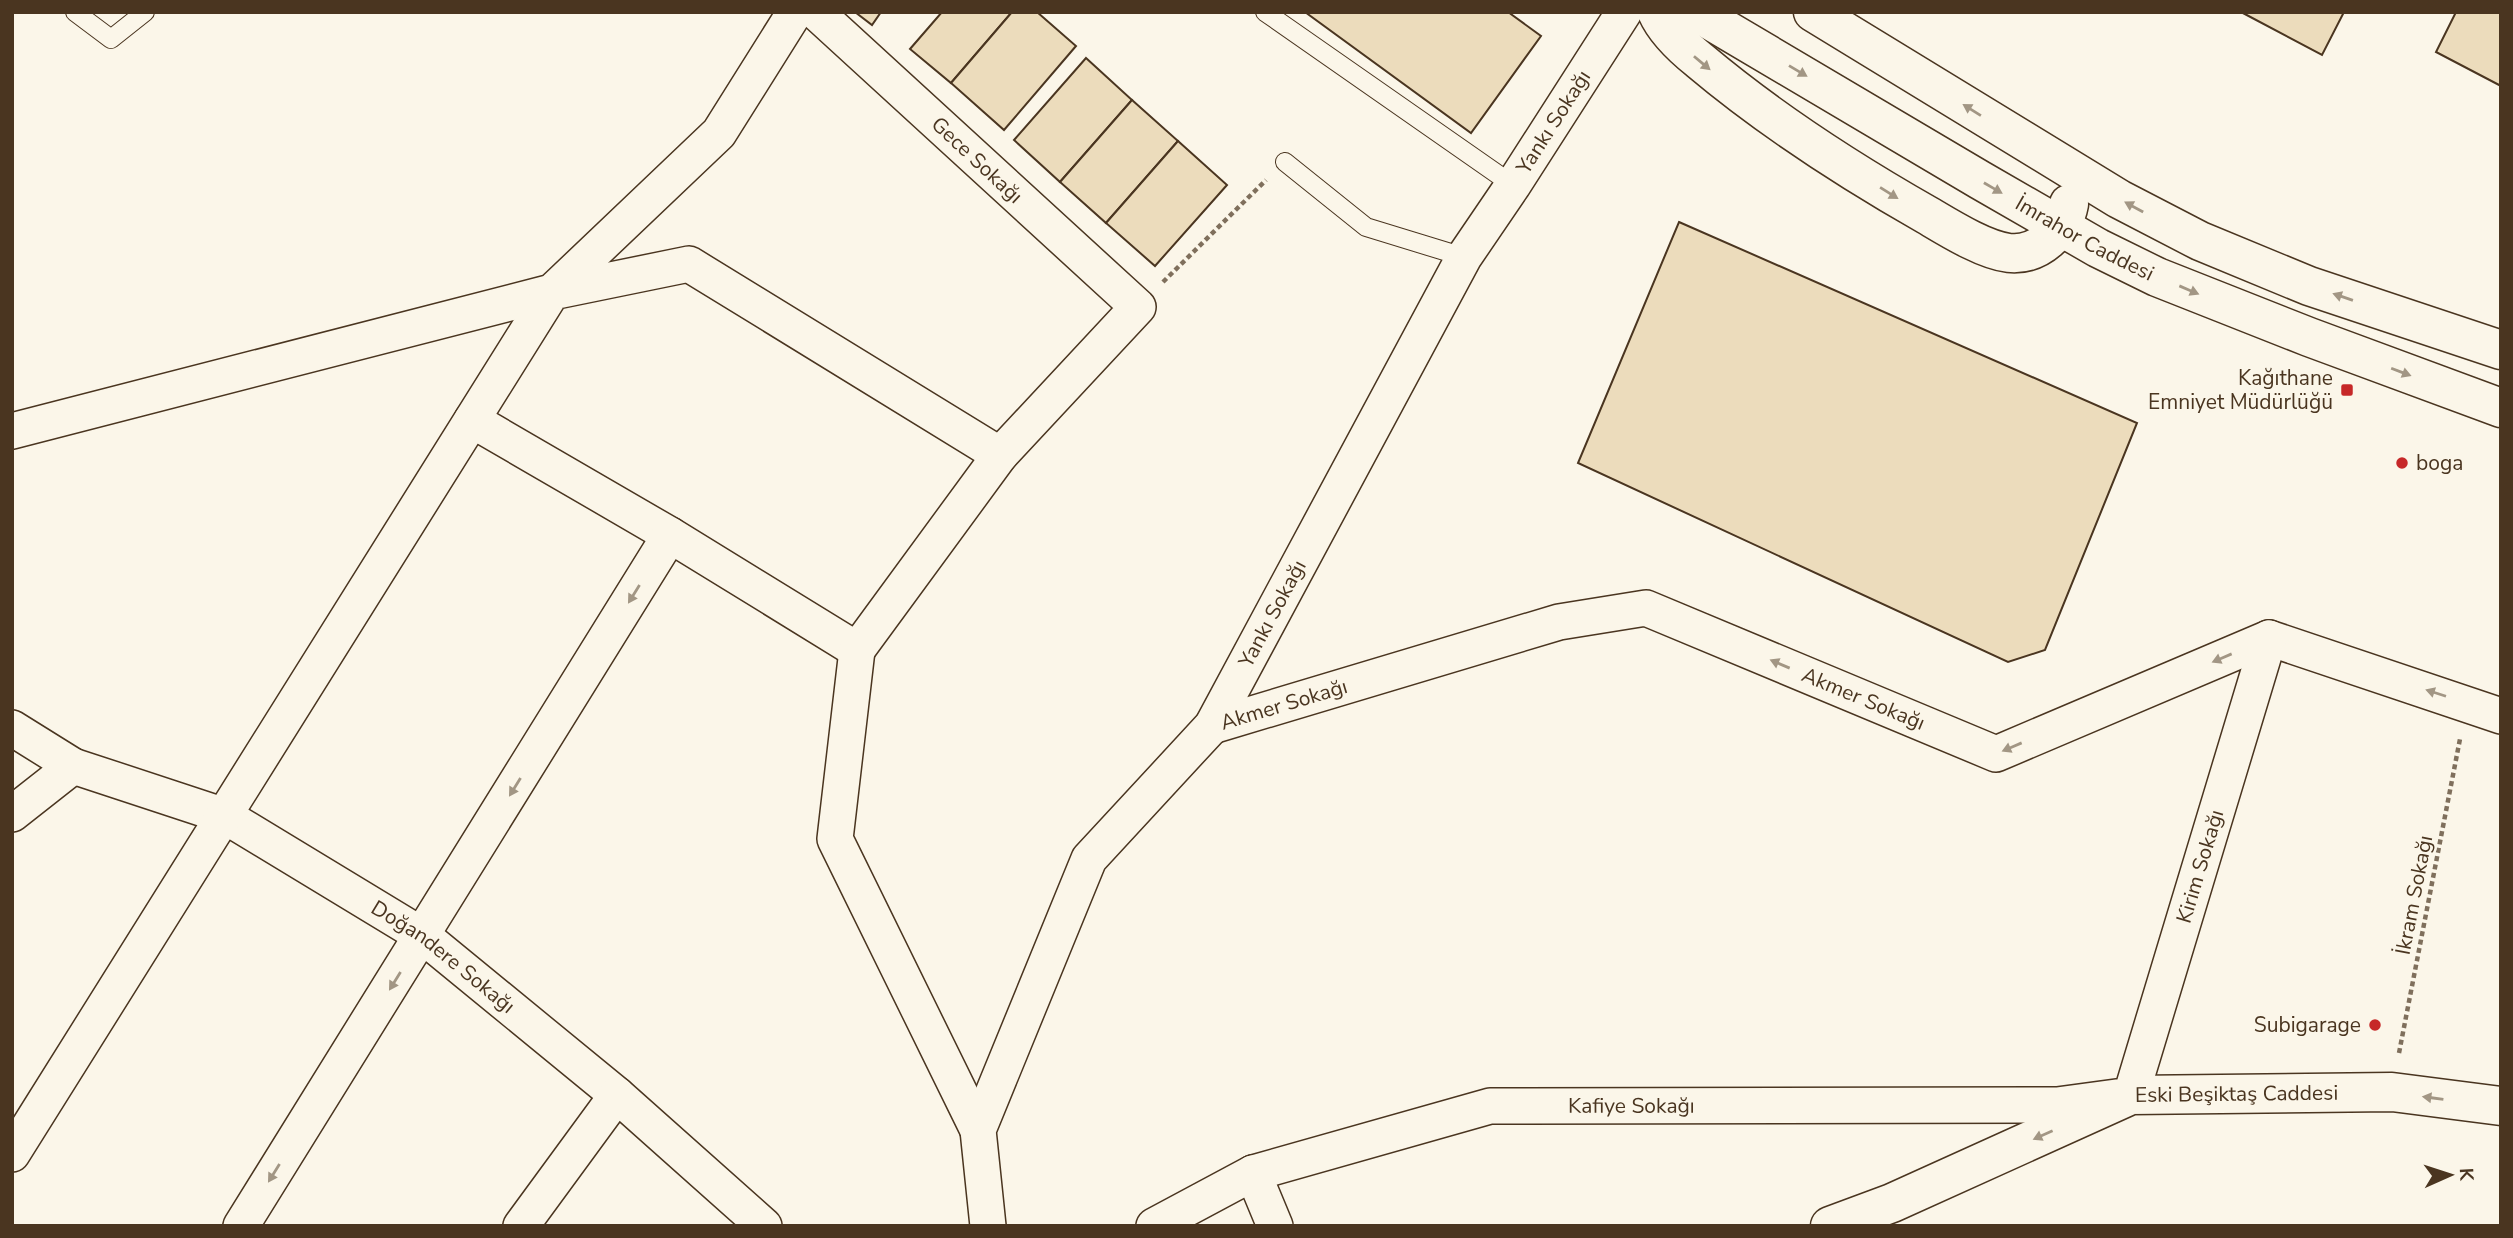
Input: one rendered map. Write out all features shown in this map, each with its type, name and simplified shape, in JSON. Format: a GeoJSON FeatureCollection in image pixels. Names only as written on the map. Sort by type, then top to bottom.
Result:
{"type":"FeatureCollection","features":[{"type":"Feature","properties":{"kind":"main road"},"geometry":{"type":"LineString","coordinates":[[1657,12],[1661,22],[1696,59],[1760,108],[1825,153],[1967,238],[2008,253],[2022,253],[2052,237],[2062,227],[2067,211],[2072,170]]}},
{"type":"Feature","properties":{"kind":"main road","name":"İmrahor Caddesi"},"geometry":{"type":"LineString","coordinates":[[1696,12],[2062,227],[2157,277],[2428,383],[2501,408]]}},
{"type":"Feature","properties":{"kind":"main road"},"geometry":{"type":"LineString","coordinates":[[1813,12],[2141,211],[2200,241],[2309,286],[2501,349]]}},
{"type":"Feature","properties":{"kind":"main road","name":"Eski Beşiktaş Caddesi"},"geometry":{"type":"LineString","coordinates":[[1830,1226],[1897,1214],[2131,1096],[2392,1092],[2501,1107]]}},
{"type":"Feature","properties":{"kind":"street"},"geometry":{"type":"LineString","coordinates":[[12,1154],[552,292],[719,133],[795,12]]}},
{"type":"Feature","properties":{"kind":"street","name":"Gece Sokağı"},"geometry":{"type":"LineString","coordinates":[[816,12],[1138,307]]}},
{"type":"Feature","properties":{"kind":"street","name":"Yankı Sokağı"},"geometry":{"type":"LineString","coordinates":[[988,1226],[978,1130],[1089,859],[1212,726],[1464,257],[1624,12]]}},
{"type":"Feature","properties":{"kind":"street"},"geometry":{"type":"LineString","coordinates":[[12,430],[552,292],[690,264],[1000,456]]}},
{"type":"Feature","properties":{"kind":"street"},"geometry":{"type":"LineString","coordinates":[[978,1130],[835,839],[857,650],[1000,456],[1138,307]]}},
{"type":"Feature","properties":{"kind":"street"},"geometry":{"type":"LineString","coordinates":[[472,420],[857,650]]}},
{"type":"Feature","properties":{"kind":"street"},"geometry":{"type":"LineString","coordinates":[[241,1226],[670,536]]}},
{"type":"Feature","properties":{"kind":"street","name":"Akmer Sokağı"},"geometry":{"type":"LineString","coordinates":[[1212,726],[1559,622],[1646,608],[1996,754],[2269,638]]}},
{"type":"Feature","properties":{"kind":"street"},"geometry":{"type":"LineString","coordinates":[[2269,638],[2501,716]]}},
{"type":"Feature","properties":{"kind":"street","name":"Kirim Sokağı"},"geometry":{"type":"LineString","coordinates":[[2131,1096],[2269,638]]}},
{"type":"Feature","properties":{"kind":"street","name":"Doğandere Sokağı"},"geometry":{"type":"LineString","coordinates":[[12,728],[73,766],[225,816],[423,936],[617,1095],[764,1226]]}},
{"type":"Feature","properties":{"kind":"street"},"geometry":{"type":"LineString","coordinates":[[12,814],[73,766]]}},
{"type":"Feature","properties":{"kind":"street"},"geometry":{"type":"LineString","coordinates":[[521,1226],[617,1095]]}},
{"type":"Feature","properties":{"kind":"street","name":"Kafiye Sokağı"},"geometry":{"type":"LineString","coordinates":[[1154,1226],[1253,1173],[1490,1106],[2057,1105],[2131,1096]]}},
{"type":"Feature","properties":{"kind":"street"},"geometry":{"type":"LineString","coordinates":[[1253,1173],[1275,1226]]}},
{"type":"Feature","properties":{"kind":"lane"},"geometry":{"type":"LineString","coordinates":[[75,12],[111,39],[145,12]]}},
{"type":"Feature","properties":{"kind":"lane"},"geometry":{"type":"LineString","coordinates":[[1265,12],[1513,185]]}},
{"type":"Feature","properties":{"kind":"lane"},"geometry":{"type":"LineString","coordinates":[[1284,162],[1366,227],[1464,257]]}},
{"type":"Feature","properties":{"kind":"path"},"geometry":{"type":"LineString","coordinates":[[1138,307],[1284,162]]}},
{"type":"Feature","properties":{"kind":"path","name":"İkram Sokağı"},"geometry":{"type":"LineString","coordinates":[[2392,1092],[2467,703]]}},
{"type":"Feature","properties":{"kind":"building"},"geometry":{"type":"Polygon","coordinates":[[[855,12],[881,12],[872,25],[855,12]]]}},
{"type":"Feature","properties":{"kind":"building"},"geometry":{"type":"Polygon","coordinates":[[[942,12],[1012,12],[951,83],[910,49],[942,12]]]}},
{"type":"Feature","properties":{"kind":"building"},"geometry":{"type":"Polygon","coordinates":[[[1012,12],[1037,12],[1076,46],[1004,130],[951,83],[1012,12]]]}},
{"type":"Feature","properties":{"kind":"building"},"geometry":{"type":"Polygon","coordinates":[[[1305,12],[1508,12],[1541,36],[1471,133],[1305,12]]]}},
{"type":"Feature","properties":{"kind":"building"},"geometry":{"type":"Polygon","coordinates":[[[2241,12],[2344,12],[2322,55],[2241,12]]]}},
{"type":"Feature","properties":{"kind":"building"},"geometry":{"type":"Polygon","coordinates":[[[2456,12],[2501,12],[2501,86],[2436,52],[2456,12]]]}},
{"type":"Feature","properties":{"kind":"building"},"geometry":{"type":"Polygon","coordinates":[[[1086,58],[1132,100],[1060,182],[1014,140],[1086,58]]]}},
{"type":"Feature","properties":{"kind":"building"},"geometry":{"type":"Polygon","coordinates":[[[1132,100],[1178,141],[1106,223],[1060,182],[1132,100]]]}},
{"type":"Feature","properties":{"kind":"building"},"geometry":{"type":"Polygon","coordinates":[[[1178,141],[1227,185],[1155,266],[1106,223],[1178,141]]]}},
{"type":"Feature","properties":{"kind":"building"},"geometry":{"type":"Polygon","coordinates":[[[1679,222],[2137,423],[2045,650],[2008,662],[1578,463],[1679,222]]]}},
{"type":"Feature","properties":{"kind":"place","name":"Kağıthane Emniyet Müdürlüğü"},"geometry":{"type":"Point","coordinates":[2347,390]}},
{"type":"Feature","properties":{"kind":"place","name":"boga"},"geometry":{"type":"Point","coordinates":[2402,463]}},
{"type":"Feature","properties":{"kind":"place","name":"Subigarage"},"geometry":{"type":"Point","coordinates":[2375,1025]}}]}
